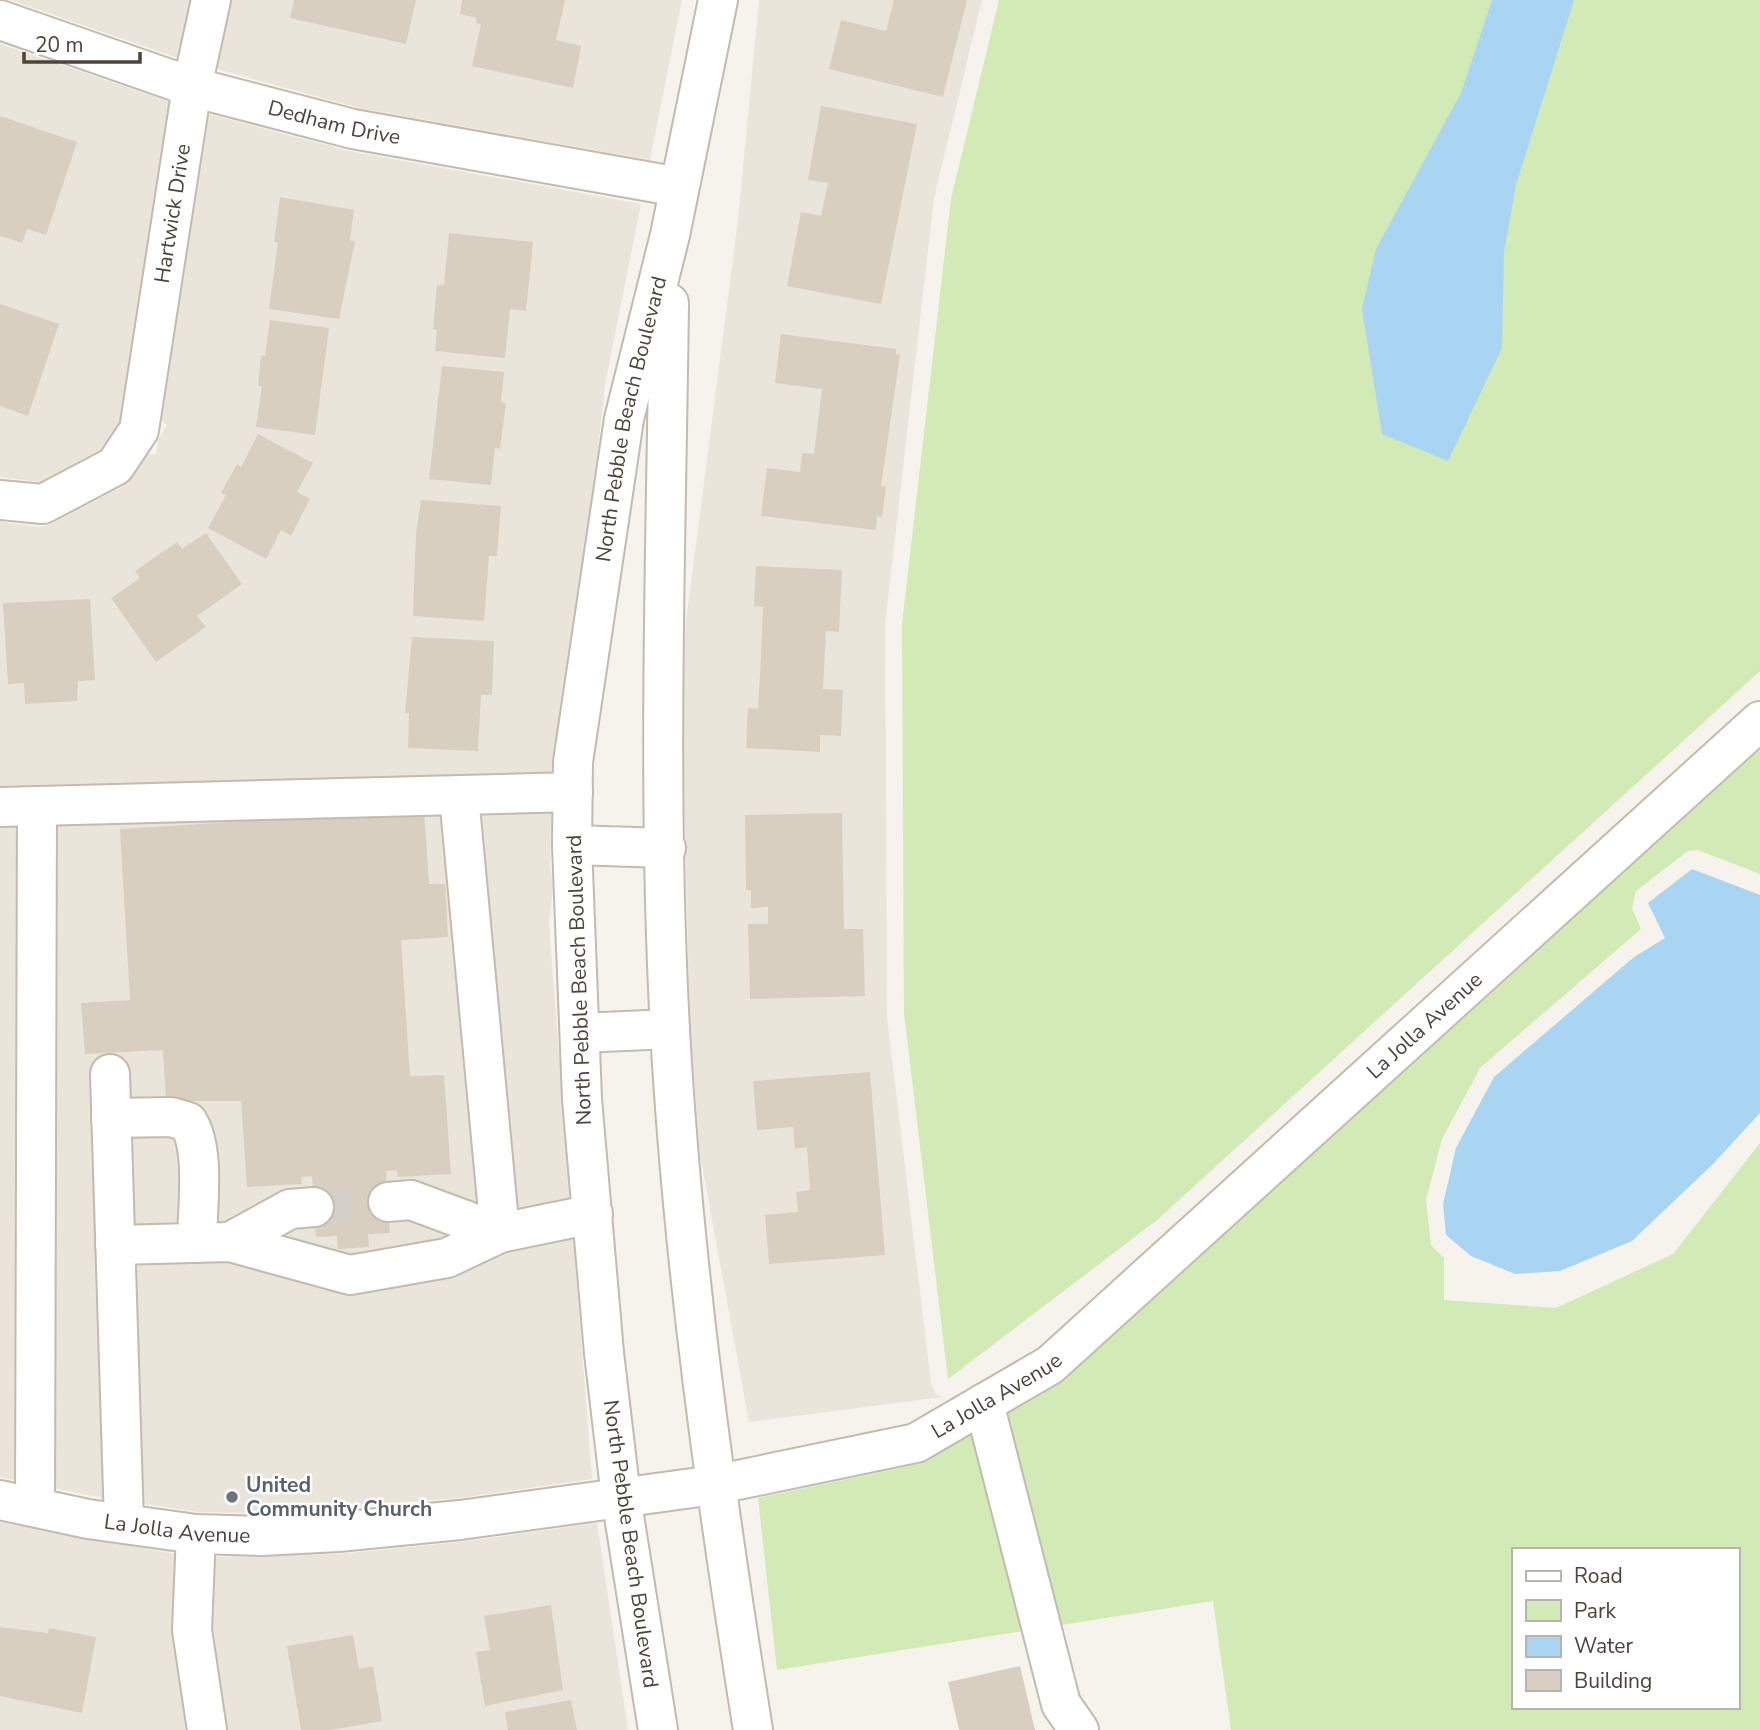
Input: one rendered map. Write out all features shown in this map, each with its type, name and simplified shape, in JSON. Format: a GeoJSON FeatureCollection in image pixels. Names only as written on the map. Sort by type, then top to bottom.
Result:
{"type":"FeatureCollection","features":[{"type":"Feature","properties":{"kind":"street","name":"Hartwick Drive"},"geometry":{"type":"LineString","coordinates":[[0,500],[43,504],[115,466],[139,430],[192,87],[211,0]]}},
{"type":"Feature","properties":{"kind":"street","name":"North Pebble Beach Boulevard"},"geometry":{"type":"LineString","coordinates":[[658,1730],[621,1497],[604,1353],[582,1099],[572,845],[573,762],[624,419],[670,235],[718,0]]}},
{"type":"Feature","properties":{"kind":"street","name":"Dedham Drive"},"geometry":{"type":"LineString","coordinates":[[0,20],[192,87],[354,129],[679,187]]}},
{"type":"Feature","properties":{"kind":"street","name":"North Pebble Beach Boulevard"},"geometry":{"type":"LineString","coordinates":[[670,235],[663,751],[670,1029],[688,1260],[713,1485],[753,1730]]}},
{"type":"Feature","properties":{"kind":"street","name":"La Jolla Avenue"},"geometry":{"type":"LineString","coordinates":[[18,1504],[124,1524],[196,1534],[262,1536],[338,1532],[460,1520],[713,1485],[916,1443],[1050,1365],[1760,722]]}},
{"type":"Feature","properties":{"kind":"street"},"geometry":{"type":"LineString","coordinates":[[18,1504],[18,806],[573,792]]}},
{"type":"Feature","properties":{"kind":"street"},"geometry":{"type":"LineString","coordinates":[[459,796],[500,1233]]}},
{"type":"Feature","properties":{"kind":"street"},"geometry":{"type":"LineString","coordinates":[[572,845],[666,848]]}},
{"type":"Feature","properties":{"kind":"street"},"geometry":{"type":"LineString","coordinates":[[580,1033],[670,1029]]}},
{"type":"Feature","properties":{"kind":"street"},"geometry":{"type":"LineString","coordinates":[[110,1074],[124,1524]]}},
{"type":"Feature","properties":{"kind":"street"},"geometry":{"type":"LineString","coordinates":[[111,1118],[171,1117],[188,1122],[194,1132],[214,1242]]}},
{"type":"Feature","properties":{"kind":"street"},"geometry":{"type":"LineString","coordinates":[[388,1202],[411,1200],[500,1233]]}},
{"type":"Feature","properties":{"kind":"street"},"geometry":{"type":"LineString","coordinates":[[214,1242],[290,1209],[314,1207]]}},
{"type":"Feature","properties":{"kind":"street"},"geometry":{"type":"LineString","coordinates":[[115,1245],[214,1242],[350,1275],[447,1258],[500,1233],[593,1214]]}},
{"type":"Feature","properties":{"kind":"street"},"geometry":{"type":"LineString","coordinates":[[984,1403],[1060,1704],[1079,1730]]}},
{"type":"Feature","properties":{"kind":"street"},"geometry":{"type":"LineString","coordinates":[[196,1534],[192,1630],[207,1730]]}},
{"type":"Feature","properties":{"kind":"shaded area"},"geometry":{"type":"Polygon","coordinates":[[[10,0],[190,0],[178,58],[10,0]]]}},
{"type":"Feature","properties":{"kind":"shaded area"},"geometry":{"type":"Polygon","coordinates":[[[231,0],[682,0],[650,160],[359,108],[217,69],[231,0]]]}},
{"type":"Feature","properties":{"kind":"shaded area"},"geometry":{"type":"Polygon","coordinates":[[[759,0],[982,0],[934,198],[885,625],[887,1017],[931,1383],[936,1394],[943,1397],[749,1422],[700,1154],[690,1027],[683,750],[684,637],[738,220],[759,0]]]}},
{"type":"Feature","properties":{"kind":"shaded area"},"geometry":{"type":"Polygon","coordinates":[[[0,44],[170,102],[120,422],[103,448],[40,482],[0,477],[0,44]]]}},
{"type":"Feature","properties":{"kind":"shaded area"},"geometry":{"type":"Polygon","coordinates":[[[209,114],[349,151],[641,204],[605,385],[594,486],[553,759],[550,866],[553,886],[549,925],[592,1479],[459,1498],[263,1513],[199,1512],[92,1496],[0,1477],[0,522],[40,527],[51,524],[123,486],[148,454],[156,455],[158,439],[167,425],[161,420],[209,114]]]}},
{"type":"Feature","properties":{"kind":"shaded area"},"geometry":{"type":"Polygon","coordinates":[[[0,1522],[175,1554],[172,1630],[186,1730],[0,1730],[0,1522]]]}},
{"type":"Feature","properties":{"kind":"shaded area"},"geometry":{"type":"Polygon","coordinates":[[[597,1523],[628,1730],[227,1730],[212,1628],[215,1557],[339,1554],[461,1542],[597,1523]]]}},
{"type":"Feature","properties":{"kind":"green space"},"geometry":{"type":"Polygon","coordinates":[[[999,0],[1760,0],[1760,671],[1157,1220],[948,1379],[904,1013],[902,624],[951,199],[999,0]]]}},
{"type":"Feature","properties":{"kind":"green space"},"geometry":{"type":"Polygon","coordinates":[[[1760,749],[1760,874],[1698,850],[1688,851],[1636,891],[1632,908],[1641,929],[1480,1068],[1442,1139],[1426,1200],[1431,1245],[1444,1258],[1444,1300],[1556,1308],[1673,1254],[1760,1143],[1760,1730],[1231,1730],[1213,1601],[777,1670],[758,1498],[919,1464],[1062,1382],[1760,749]]]}},
{"type":"Feature","properties":{"kind":"water"},"geometry":{"type":"Polygon","coordinates":[[[1492,0],[1574,0],[1516,185],[1504,252],[1502,348],[1448,461],[1382,434],[1362,309],[1376,249],[1461,93],[1492,0]]]}},
{"type":"Feature","properties":{"kind":"water"},"geometry":{"type":"Polygon","coordinates":[[[1692,869],[1760,895],[1760,1113],[1714,1163],[1632,1241],[1560,1271],[1515,1274],[1471,1256],[1446,1235],[1443,1204],[1456,1148],[1494,1077],[1634,957],[1665,938],[1648,903],[1692,869]]]}},
{"type":"Feature","properties":{"kind":"building"},"geometry":{"type":"Polygon","coordinates":[[[294,0],[416,0],[406,44],[290,18],[294,0]]]}},
{"type":"Feature","properties":{"kind":"building"},"geometry":{"type":"Polygon","coordinates":[[[462,0],[565,0],[556,40],[581,46],[573,88],[472,66],[481,24],[476,23],[477,18],[460,14],[462,0]]]}},
{"type":"Feature","properties":{"kind":"building"},"geometry":{"type":"Polygon","coordinates":[[[894,0],[967,0],[943,97],[829,69],[841,20],[886,31],[894,0]]]}},
{"type":"Feature","properties":{"kind":"building"},"geometry":{"type":"Polygon","coordinates":[[[821,106],[917,124],[881,304],[787,286],[801,212],[821,216],[828,183],[808,180],[821,106]]]}},
{"type":"Feature","properties":{"kind":"building"},"geometry":{"type":"Polygon","coordinates":[[[0,116],[77,142],[46,235],[27,229],[22,243],[0,236],[0,116]]]}},
{"type":"Feature","properties":{"kind":"building"},"geometry":{"type":"Polygon","coordinates":[[[280,197],[354,210],[350,240],[355,242],[339,319],[269,309],[278,242],[274,242],[280,197]]]}},
{"type":"Feature","properties":{"kind":"building"},"geometry":{"type":"Polygon","coordinates":[[[449,233],[533,242],[526,311],[510,309],[505,358],[435,351],[437,330],[433,329],[437,285],[444,285],[449,233]]]}},
{"type":"Feature","properties":{"kind":"building"},"geometry":{"type":"Polygon","coordinates":[[[0,304],[59,324],[28,416],[0,406],[0,304]]]}},
{"type":"Feature","properties":{"kind":"building"},"geometry":{"type":"Polygon","coordinates":[[[270,320],[329,328],[315,435],[256,427],[262,386],[258,386],[261,355],[265,356],[270,320]]]}},
{"type":"Feature","properties":{"kind":"building"},"geometry":{"type":"Polygon","coordinates":[[[781,334],[896,349],[896,354],[900,355],[881,486],[886,487],[882,517],[877,516],[876,530],[761,516],[767,468],[800,472],[802,453],[814,454],[822,389],[775,383],[781,334]]]}},
{"type":"Feature","properties":{"kind":"building"},"geometry":{"type":"Polygon","coordinates":[[[442,366],[504,372],[501,402],[506,403],[500,449],[495,448],[491,485],[429,479],[442,366]]]}},
{"type":"Feature","properties":{"kind":"building"},"geometry":{"type":"Polygon","coordinates":[[[258,434],[313,463],[297,492],[310,499],[291,536],[281,530],[266,559],[208,528],[226,495],[221,493],[237,464],[241,467],[258,434]]]}},
{"type":"Feature","properties":{"kind":"building"},"geometry":{"type":"Polygon","coordinates":[[[421,500],[501,506],[497,556],[489,556],[484,621],[413,616],[416,533],[421,500]]]}},
{"type":"Feature","properties":{"kind":"building"},"geometry":{"type":"Polygon","coordinates":[[[206,533],[242,584],[197,616],[206,627],[156,662],[111,598],[140,578],[135,571],[177,542],[182,549],[206,533]]]}},
{"type":"Feature","properties":{"kind":"building"},"geometry":{"type":"Polygon","coordinates":[[[756,566],[842,570],[839,632],[826,631],[823,689],[843,690],[841,736],[820,735],[820,752],[746,748],[748,708],[758,709],[761,657],[763,607],[754,606],[756,566]]]}},
{"type":"Feature","properties":{"kind":"building"},"geometry":{"type":"Polygon","coordinates":[[[90,599],[95,680],[78,681],[77,701],[25,704],[24,683],[8,684],[3,603],[90,599]]]}},
{"type":"Feature","properties":{"kind":"building"},"geometry":{"type":"Polygon","coordinates":[[[412,637],[494,641],[492,695],[481,695],[478,751],[408,748],[409,713],[405,713],[412,637]]]}},
{"type":"Feature","properties":{"kind":"building"},"geometry":{"type":"Polygon","coordinates":[[[424,810],[429,884],[445,884],[448,937],[401,940],[410,1076],[444,1075],[451,1174],[398,1177],[397,1170],[386,1171],[390,1233],[368,1234],[369,1247],[338,1249],[337,1236],[316,1237],[312,1176],[301,1177],[302,1184],[247,1187],[241,1101],[166,1101],[163,1050],[85,1054],[81,1003],[130,1000],[120,829],[424,810]]]}},
{"type":"Feature","properties":{"kind":"building"},"geometry":{"type":"Polygon","coordinates":[[[842,813],[844,929],[863,929],[865,996],[750,999],[748,924],[768,924],[768,907],[751,908],[751,890],[746,890],[745,815],[842,813]]]}},
{"type":"Feature","properties":{"kind":"building"},"geometry":{"type":"Polygon","coordinates":[[[870,1072],[885,1255],[769,1264],[765,1215],[798,1212],[796,1192],[810,1190],[807,1147],[795,1149],[793,1127],[757,1130],[753,1081],[870,1072]]]}},
{"type":"Feature","properties":{"kind":"building"},"geometry":{"type":"Polygon","coordinates":[[[551,1605],[563,1690],[485,1706],[476,1652],[490,1650],[484,1616],[551,1605]]]}},
{"type":"Feature","properties":{"kind":"building"},"geometry":{"type":"Polygon","coordinates":[[[0,1627],[48,1633],[49,1628],[96,1637],[82,1713],[0,1696],[0,1627]]]}},
{"type":"Feature","properties":{"kind":"building"},"geometry":{"type":"Polygon","coordinates":[[[353,1635],[359,1669],[373,1666],[382,1721],[330,1730],[301,1730],[287,1646],[353,1635]]]}},
{"type":"Feature","properties":{"kind":"building"},"geometry":{"type":"Polygon","coordinates":[[[1020,1666],[1035,1730],[959,1730],[948,1682],[1020,1666]]]}},
{"type":"Feature","properties":{"kind":"building"},"geometry":{"type":"Polygon","coordinates":[[[571,1700],[577,1730],[508,1730],[505,1712],[571,1700]]]}},
{"type":"Feature","properties":{"kind":"tunnel"},"geometry":{"type":"LineString","coordinates":[[314,1207],[388,1202]]}},
{"type":"Feature","properties":{"kind":"place","name":"United Community Church"},"geometry":{"type":"Point","coordinates":[232,1497]}}]}
